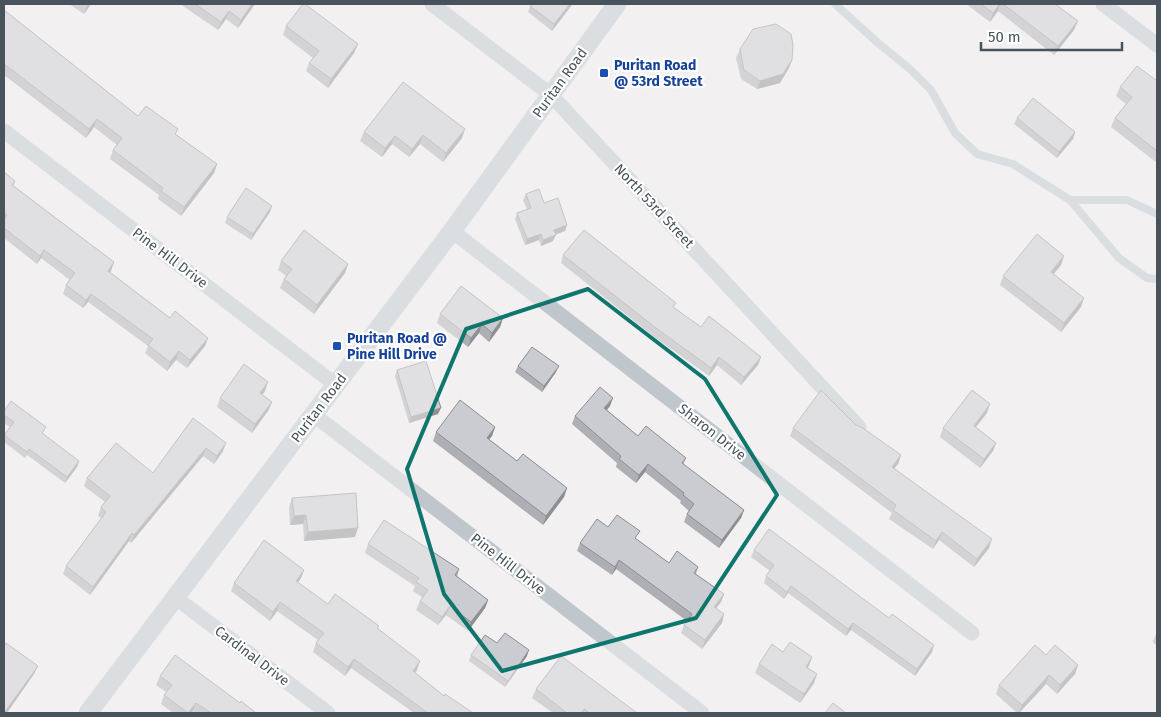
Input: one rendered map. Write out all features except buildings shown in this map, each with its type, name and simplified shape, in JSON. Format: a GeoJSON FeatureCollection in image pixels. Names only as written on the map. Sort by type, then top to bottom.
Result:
{"type":"FeatureCollection","features":[{"type":"Feature","properties":{"kind":"street","name":"North 53rd Street"},"geometry":{"type":"LineString","coordinates":[[432,4],[551,95],[859,427]]}},
{"type":"Feature","properties":{"kind":"street","name":"Puritan Road"},"geometry":{"type":"LineString","coordinates":[[88,713],[452,231],[617,4]]}},
{"type":"Feature","properties":{"kind":"street"},"geometry":{"type":"LineString","coordinates":[[1103,4],[1157,46]]}},
{"type":"Feature","properties":{"kind":"street","name":"Pine Hill Drive"},"geometry":{"type":"LineString","coordinates":[[4,131],[336,386]]}},
{"type":"Feature","properties":{"kind":"street","name":"Sharon Drive"},"geometry":{"type":"LineString","coordinates":[[452,231],[972,633]]}},
{"type":"Feature","properties":{"kind":"street","name":"Pine Hill Drive"},"geometry":{"type":"LineString","coordinates":[[314,415],[702,713]]}},
{"type":"Feature","properties":{"kind":"street","name":"Cardinal Drive"},"geometry":{"type":"LineString","coordinates":[[176,598],[328,713]]}},
{"type":"Feature","properties":{"kind":"lane"},"geometry":{"type":"LineString","coordinates":[[835,4],[910,69],[931,90],[955,133],[977,154],[1013,164],[1070,200],[1119,258],[1147,278],[1157,279]]}},
{"type":"Feature","properties":{"kind":"lane"},"geometry":{"type":"LineString","coordinates":[[1070,200],[1127,200],[1157,214]]}},
{"type":"Feature","properties":{"kind":"highlighted area"},"geometry":{"type":"Polygon","coordinates":[[[588,289],[705,379],[777,495],[696,618],[502,671],[444,594],[407,469],[466,329],[588,289]]]}},
{"type":"Feature","properties":{"kind":"place","name":"Puritan Road @ 53rd Street"},"geometry":{"type":"Point","coordinates":[604,73]}},
{"type":"Feature","properties":{"kind":"place","name":"Puritan Road @ Pine Hill Drive"},"geometry":{"type":"Point","coordinates":[337,346]}}]}
